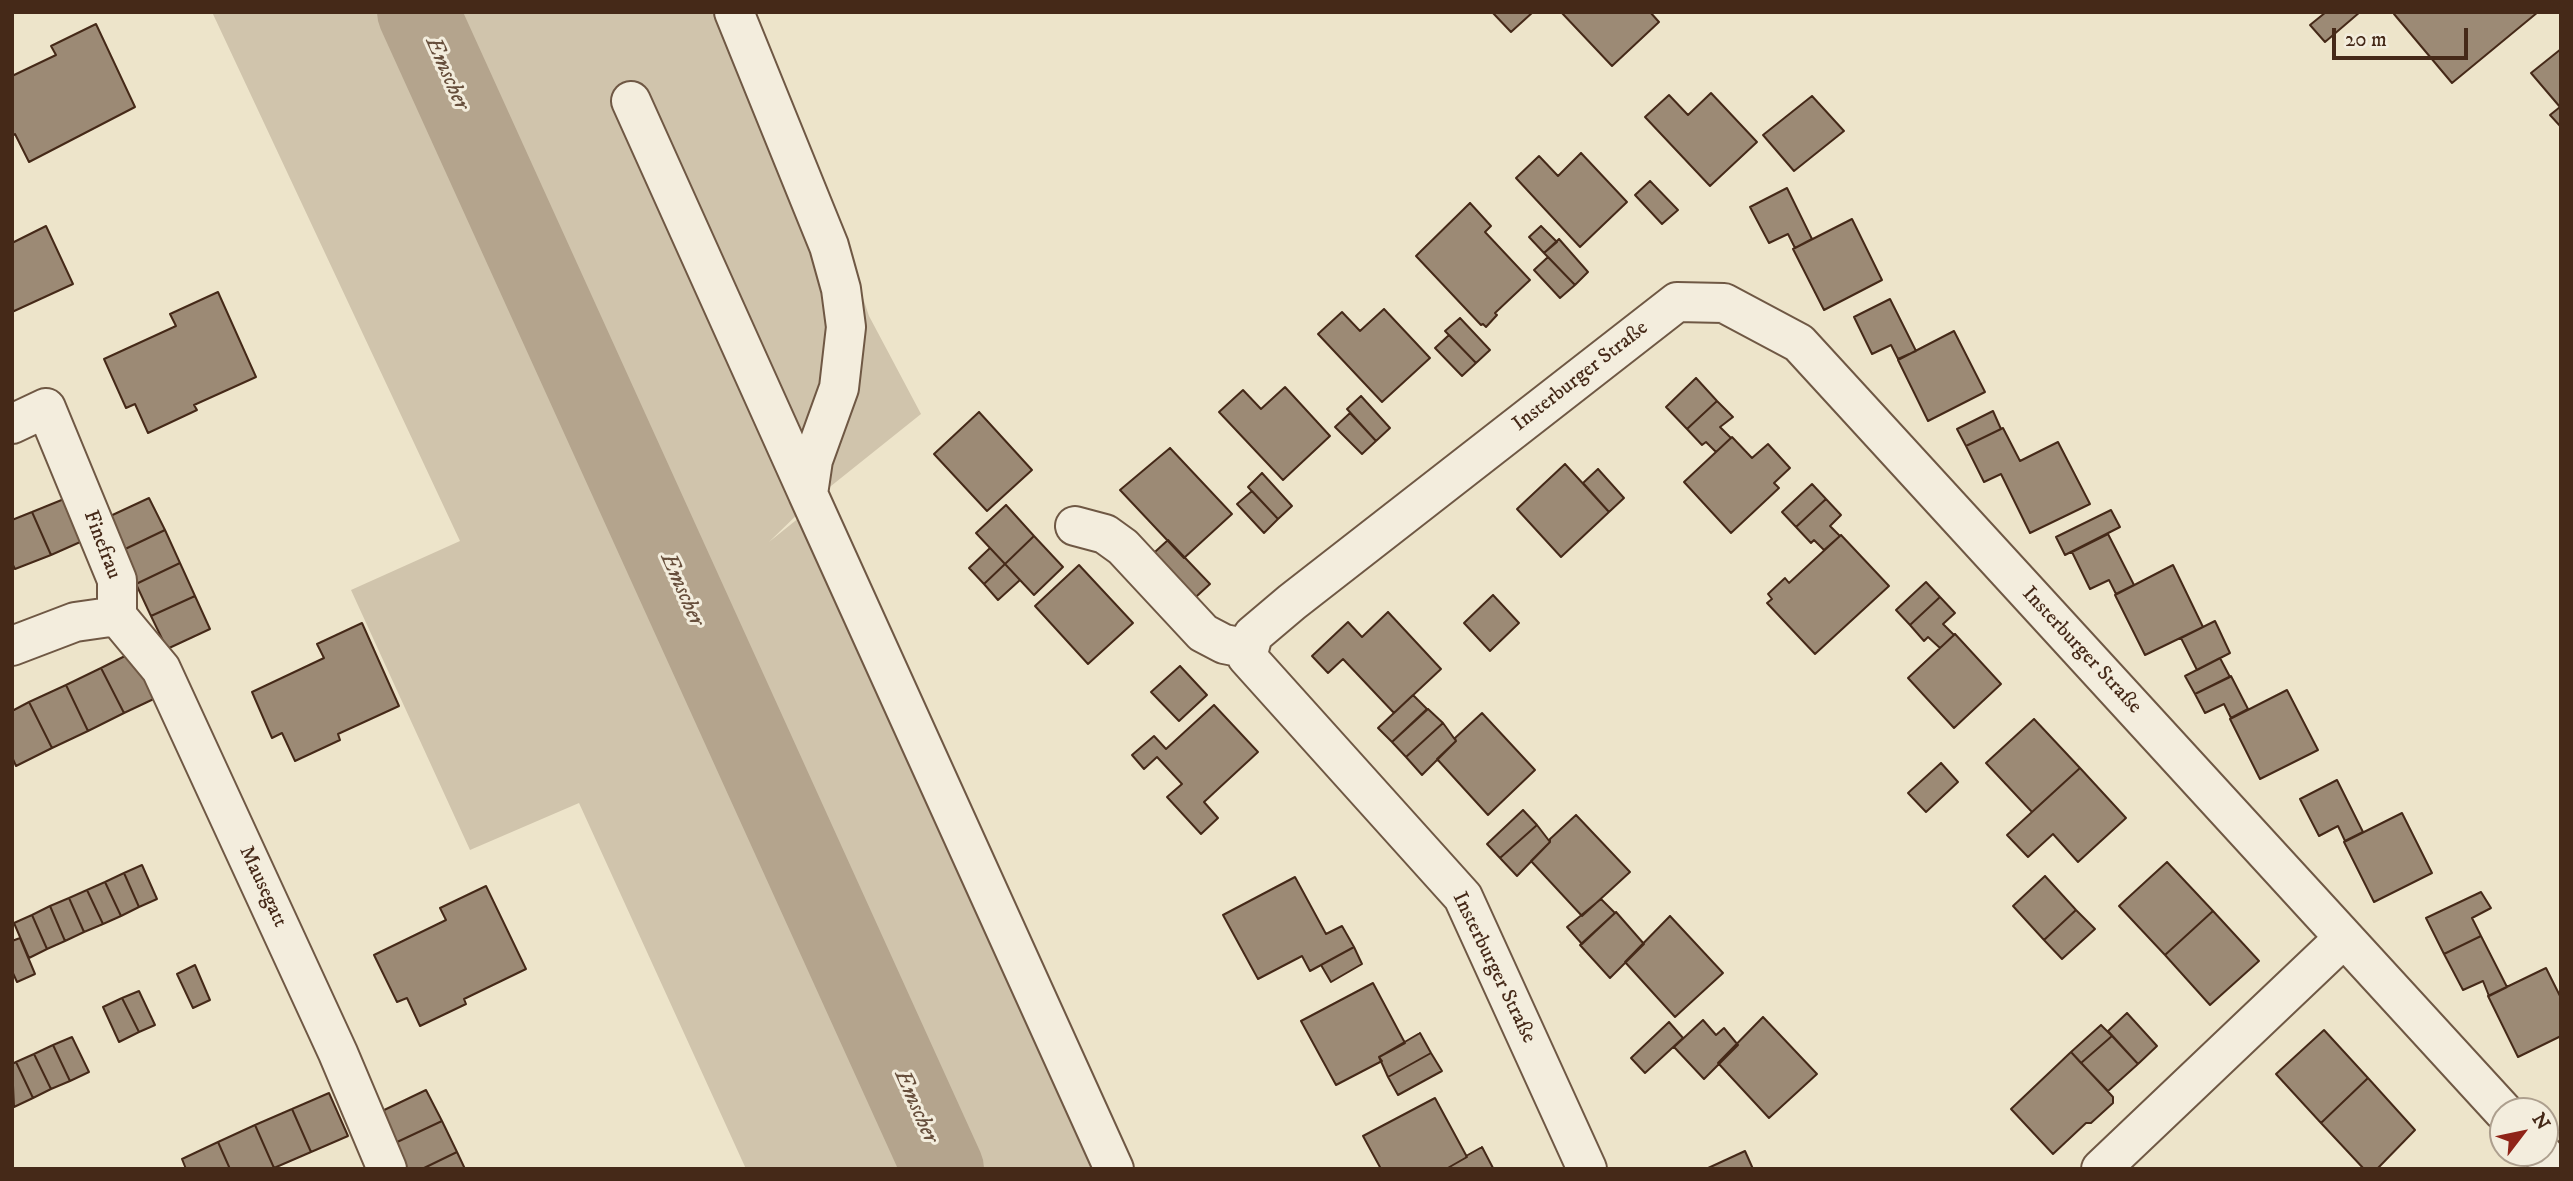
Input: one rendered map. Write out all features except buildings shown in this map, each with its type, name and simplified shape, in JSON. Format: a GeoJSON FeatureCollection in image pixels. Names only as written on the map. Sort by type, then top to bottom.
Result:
{"type":"FeatureCollection","features":[{"type":"Feature","properties":{"kind":"street"},"geometry":{"type":"LineString","coordinates":[[734,12],[829,246],[845,314],[839,388],[813,460],[808,494]]}},
{"type":"Feature","properties":{"kind":"street"},"geometry":{"type":"LineString","coordinates":[[631,101],[1114,1169]]}},
{"type":"Feature","properties":{"kind":"street","name":"Insterburger Straße"},"geometry":{"type":"LineString","coordinates":[[1587,1169],[1463,897],[1247,657],[1253,635],[1292,602],[1677,302],[1724,303],[1799,343],[2490,1097]]}},
{"type":"Feature","properties":{"kind":"street","name":"Finefrau"},"geometry":{"type":"LineString","coordinates":[[12,424],[46,408],[117,580],[117,617]]}},
{"type":"Feature","properties":{"kind":"street"},"geometry":{"type":"LineString","coordinates":[[1075,526],[1105,534],[1123,547],[1203,633],[1224,644],[1249,649]]}},
{"type":"Feature","properties":{"kind":"street"},"geometry":{"type":"LineString","coordinates":[[12,646],[75,622],[117,617]]}},
{"type":"Feature","properties":{"kind":"street","name":"Mausegatt"},"geometry":{"type":"LineString","coordinates":[[117,617],[161,669],[338,1053],[387,1169]]}},
{"type":"Feature","properties":{"kind":"street"},"geometry":{"type":"LineString","coordinates":[[2101,1169],[2344,938]]}},
{"type":"Feature","properties":{"kind":"shaded area"},"geometry":{"type":"Polygon","coordinates":[[[212,12],[745,12],[846,247],[869,316],[921,414],[806,506],[769,542],[826,496],[1134,1169],[746,1169],[579,803],[470,850],[351,590],[460,541],[212,12]]]}},
{"type":"Feature","properties":{"kind":"waterway","name":"Emscher"},"geometry":{"type":"LineString","coordinates":[[418,12],[943,1169]]}}]}
